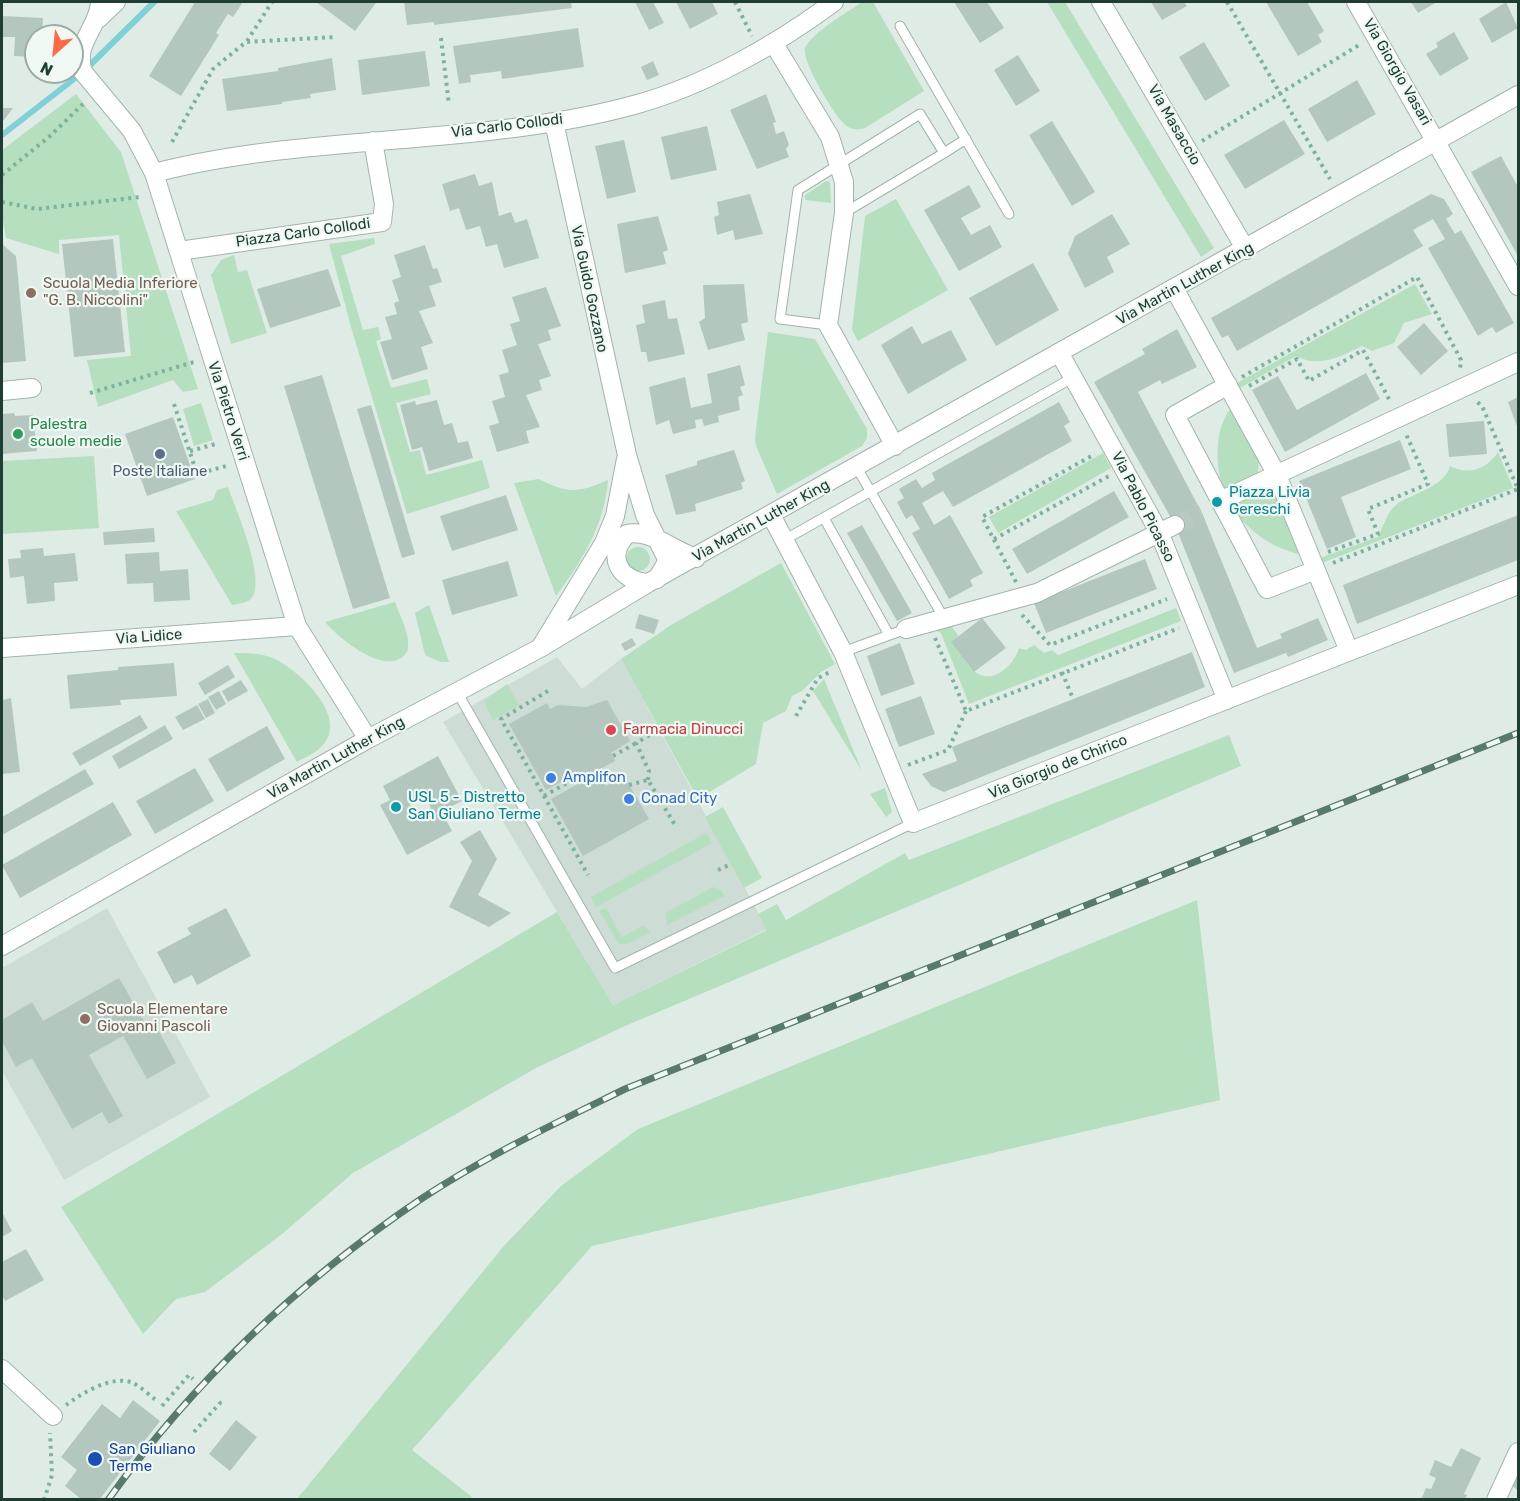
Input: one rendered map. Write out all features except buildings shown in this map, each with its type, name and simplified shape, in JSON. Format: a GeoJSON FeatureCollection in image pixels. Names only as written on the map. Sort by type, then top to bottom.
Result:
{"type":"FeatureCollection","features":[{"type":"Feature","properties":{"kind":"street"},"geometry":{"type":"LineString","coordinates":[[99,10],[116,2]]}},
{"type":"Feature","properties":{"kind":"street","name":"Via Carlo Collodi"},"geometry":{"type":"LineString","coordinates":[[154,173],[192,164],[373,141],[554,122],[634,105],[677,91],[774,44],[834,2]]}},
{"type":"Feature","properties":{"kind":"street","name":"Via Masaccio"},"geometry":{"type":"LineString","coordinates":[[1101,2],[1246,250]]}},
{"type":"Feature","properties":{"kind":"street","name":"Via Giorgio Vasari"},"geometry":{"type":"LineString","coordinates":[[1356,2],[1437,142]]}},
{"type":"Feature","properties":{"kind":"street","name":"Via Pietro Verri"},"geometry":{"type":"LineString","coordinates":[[99,10],[87,32],[79,61],[90,92],[132,131],[154,173],[297,626],[368,739]]}},
{"type":"Feature","properties":{"kind":"street"},"geometry":{"type":"LineString","coordinates":[[774,44],[830,137],[840,162],[844,182],[844,213],[828,325],[895,446]]}},
{"type":"Feature","properties":{"kind":"street","name":"Via Martin Luther King"},"geometry":{"type":"LineString","coordinates":[[2,946],[368,739],[542,647],[652,581],[1175,290],[1518,95]]}},
{"type":"Feature","properties":{"kind":"street","name":"Via Guido Gozzano"},"geometry":{"type":"LineString","coordinates":[[554,122],[627,455],[645,515],[664,550],[666,564],[652,581],[632,581],[622,572],[616,556],[620,543],[615,516]]}},
{"type":"Feature","properties":{"kind":"street","name":"Piazza Carlo Collodi"},"geometry":{"type":"LineString","coordinates":[[179,251],[382,222],[384,204],[373,141]]}},
{"type":"Feature","properties":{"kind":"street"},"geometry":{"type":"LineString","coordinates":[[1437,142],[1518,286]]}},
{"type":"Feature","properties":{"kind":"street"},"geometry":{"type":"LineString","coordinates":[[1175,290],[1277,475],[1349,651]]}},
{"type":"Feature","properties":{"kind":"street","name":"Via Pablo Picasso"},"geometry":{"type":"LineString","coordinates":[[1060,354],[1124,467],[1167,529],[1185,593],[1227,700]]}},
{"type":"Feature","properties":{"kind":"street"},"geometry":{"type":"LineString","coordinates":[[1220,501],[1518,362]]}},
{"type":"Feature","properties":{"kind":"street"},"geometry":{"type":"LineString","coordinates":[[2,391],[32,388]]}},
{"type":"Feature","properties":{"kind":"street"},"geometry":{"type":"LineString","coordinates":[[1230,390],[1175,415],[1267,589],[1313,564]]}},
{"type":"Feature","properties":{"kind":"street","name":"Via Guido Gozzano"},"geometry":{"type":"LineString","coordinates":[[542,647],[592,565],[615,516],[627,455]]}},
{"type":"Feature","properties":{"kind":"street"},"geometry":{"type":"LineString","coordinates":[[771,515],[846,658],[913,824]]}},
{"type":"Feature","properties":{"kind":"street"},"geometry":{"type":"LineString","coordinates":[[911,627],[945,620],[1037,593],[1167,529]]}},
{"type":"Feature","properties":{"kind":"street"},"geometry":{"type":"LineString","coordinates":[[620,543],[627,534],[648,533],[672,549],[696,558]]}},
{"type":"Feature","properties":{"kind":"street","name":"Via Giorgio de Chirico"},"geometry":{"type":"LineString","coordinates":[[913,824],[1518,585]]}},
{"type":"Feature","properties":{"kind":"street","name":"Via Lidice"},"geometry":{"type":"LineString","coordinates":[[2,648],[297,626]]}},
{"type":"Feature","properties":{"kind":"street"},"geometry":{"type":"LineString","coordinates":[[2,1369],[53,1416]]}},
{"type":"Feature","properties":{"kind":"street"},"geometry":{"type":"LineString","coordinates":[[1496,1500],[1518,1452]]}},
{"type":"Feature","properties":{"kind":"lane"},"geometry":{"type":"LineString","coordinates":[[900,26],[1009,214]]}},
{"type":"Feature","properties":{"kind":"lane"},"geometry":{"type":"LineString","coordinates":[[828,325],[780,319],[798,190],[920,114],[944,153]]}},
{"type":"Feature","properties":{"kind":"lane"},"geometry":{"type":"LineString","coordinates":[[844,213],[966,140]]}},
{"type":"Feature","properties":{"kind":"lane"},"geometry":{"type":"LineString","coordinates":[[784,540],[1074,377]]}},
{"type":"Feature","properties":{"kind":"lane"},"geometry":{"type":"LineString","coordinates":[[857,468],[945,620]]}},
{"type":"Feature","properties":{"kind":"lane"},"geometry":{"type":"LineString","coordinates":[[824,518],[889,635]]}},
{"type":"Feature","properties":{"kind":"lane"},"geometry":{"type":"LineString","coordinates":[[846,658],[889,635],[911,627]]}},
{"type":"Feature","properties":{"kind":"lane"},"geometry":{"type":"LineString","coordinates":[[457,692],[615,968],[913,824]]}},
{"type":"Feature","properties":{"kind":"path"},"geometry":{"type":"LineString","coordinates":[[172,142],[213,69],[246,42],[272,2]]}},
{"type":"Feature","properties":{"kind":"path"},"geometry":{"type":"LineString","coordinates":[[735,2],[753,37]]}},
{"type":"Feature","properties":{"kind":"path"},"geometry":{"type":"LineString","coordinates":[[1227,2],[1333,185]]}},
{"type":"Feature","properties":{"kind":"path"},"geometry":{"type":"LineString","coordinates":[[246,42],[336,37]]}},
{"type":"Feature","properties":{"kind":"path"},"geometry":{"type":"LineString","coordinates":[[441,38],[449,105]]}},
{"type":"Feature","properties":{"kind":"path"},"geometry":{"type":"LineString","coordinates":[[1199,143],[1362,43]]}},
{"type":"Feature","properties":{"kind":"path"},"geometry":{"type":"LineString","coordinates":[[2,175],[50,136],[90,92]]}},
{"type":"Feature","properties":{"kind":"path"},"geometry":{"type":"LineString","coordinates":[[2,202],[37,209],[140,197]]}},
{"type":"Feature","properties":{"kind":"path"},"geometry":{"type":"LineString","coordinates":[[1230,390],[1417,277],[1461,360],[1459,390],[1482,406],[1518,489],[1313,564]]}},
{"type":"Feature","properties":{"kind":"path"},"geometry":{"type":"LineString","coordinates":[[1230,390],[1297,360],[1309,381],[1363,350],[1399,418],[1428,484],[1368,508],[1378,534],[1313,564]]}},
{"type":"Feature","properties":{"kind":"path"},"geometry":{"type":"LineString","coordinates":[[90,393],[194,362]]}},
{"type":"Feature","properties":{"kind":"path"},"geometry":{"type":"LineString","coordinates":[[174,404],[190,451],[195,475],[226,466]]}},
{"type":"Feature","properties":{"kind":"path"},"geometry":{"type":"LineString","coordinates":[[190,451],[219,443]]}},
{"type":"Feature","properties":{"kind":"path"},"geometry":{"type":"LineString","coordinates":[[1111,445],[982,517],[994,539],[1016,598],[1050,645],[1185,593]]}},
{"type":"Feature","properties":{"kind":"path"},"geometry":{"type":"LineString","coordinates":[[994,539],[1124,467]]}},
{"type":"Feature","properties":{"kind":"path"},"geometry":{"type":"LineString","coordinates":[[892,770],[948,750],[966,711],[1196,621]]}},
{"type":"Feature","properties":{"kind":"path"},"geometry":{"type":"LineString","coordinates":[[911,627],[935,637],[966,711]]}},
{"type":"Feature","properties":{"kind":"path"},"geometry":{"type":"LineString","coordinates":[[796,716],[818,678],[846,658]]}},
{"type":"Feature","properties":{"kind":"path"},"geometry":{"type":"LineString","coordinates":[[1062,672],[1073,699]]}},
{"type":"Feature","properties":{"kind":"path"},"geometry":{"type":"LineString","coordinates":[[548,691],[501,719],[588,875]]}},
{"type":"Feature","properties":{"kind":"path"},"geometry":{"type":"LineString","coordinates":[[613,756],[656,732]]}},
{"type":"Feature","properties":{"kind":"path"},"geometry":{"type":"LineString","coordinates":[[636,743],[649,771],[648,780],[675,825]]}},
{"type":"Feature","properties":{"kind":"path"},"geometry":{"type":"LineString","coordinates":[[544,796],[574,779]]}},
{"type":"Feature","properties":{"kind":"path"},"geometry":{"type":"LineString","coordinates":[[629,785],[648,780]]}},
{"type":"Feature","properties":{"kind":"path"},"geometry":{"type":"LineString","coordinates":[[718,870],[729,865]]}},
{"type":"Feature","properties":{"kind":"path"},"geometry":{"type":"LineString","coordinates":[[162,1406],[189,1375],[193,1379]]}},
{"type":"Feature","properties":{"kind":"path"},"geometry":{"type":"LineString","coordinates":[[44,1500],[52,1475],[50,1433],[53,1416],[78,1396],[98,1386],[115,1383],[131,1382],[156,1400]]}},
{"type":"Feature","properties":{"kind":"path"},"geometry":{"type":"LineString","coordinates":[[194,1432],[220,1403],[218,1400]]}},
{"type":"Feature","properties":{"kind":"shaded area"},"geometry":{"type":"Polygon","coordinates":[[[557,657],[582,689],[621,659],[767,929],[613,1005],[443,722],[557,657]]]}},
{"type":"Feature","properties":{"kind":"shaded area","name":"Scuola Elementare Giovanni Pascoli"},"geometry":{"type":"Polygon","coordinates":[[[107,908],[210,1097],[64,1180],[2,1071],[2,968],[107,908]]]}},
{"type":"Feature","properties":{"kind":"green space"},"geometry":{"type":"Polygon","coordinates":[[[862,2],[873,2],[924,91],[865,128],[852,129],[843,122],[828,102],[808,64],[805,48],[822,29],[862,2]]]}},
{"type":"Feature","properties":{"kind":"green space"},"geometry":{"type":"Polygon","coordinates":[[[1047,2],[1065,2],[1214,248],[1201,257],[1047,2]]]}},
{"type":"Feature","properties":{"kind":"green space"},"geometry":{"type":"Polygon","coordinates":[[[76,94],[121,152],[198,389],[183,392],[173,380],[98,407],[87,360],[131,356],[119,235],[59,240],[59,254],[6,238],[2,215],[2,150],[76,94]]]}},
{"type":"Feature","properties":{"kind":"green space"},"geometry":{"type":"Polygon","coordinates":[[[826,181],[830,182],[831,203],[805,200],[805,195],[826,181]]]}},
{"type":"Feature","properties":{"kind":"green space"},"geometry":{"type":"Polygon","coordinates":[[[896,199],[948,290],[858,341],[852,330],[865,216],[896,199]]]}},
{"type":"Feature","properties":{"kind":"green space"},"geometry":{"type":"Polygon","coordinates":[[[374,238],[375,244],[341,256],[363,330],[378,327],[381,339],[376,341],[391,388],[427,379],[431,394],[396,403],[410,452],[420,450],[426,475],[482,460],[490,488],[407,514],[351,327],[329,244],[374,238]]]}},
{"type":"Feature","properties":{"kind":"green space"},"geometry":{"type":"Polygon","coordinates":[[[234,255],[238,272],[247,270],[267,333],[231,344],[211,275],[221,260],[234,255]]]}},
{"type":"Feature","properties":{"kind":"green space"},"geometry":{"type":"Polygon","coordinates":[[[1415,284],[1432,314],[1404,323],[1394,343],[1372,351],[1362,346],[1329,360],[1313,361],[1296,356],[1240,388],[1237,383],[1415,284]]]}},
{"type":"Feature","properties":{"kind":"green space"},"geometry":{"type":"Polygon","coordinates":[[[768,332],[815,339],[867,429],[867,438],[862,446],[777,494],[756,446],[755,438],[768,332]]]}},
{"type":"Feature","properties":{"kind":"green space"},"geometry":{"type":"Polygon","coordinates":[[[201,403],[213,440],[194,446],[183,409],[201,403]]]}},
{"type":"Feature","properties":{"kind":"green space"},"geometry":{"type":"Polygon","coordinates":[[[1233,405],[1259,460],[1257,480],[1223,489],[1218,457],[1219,435],[1222,424],[1233,405]]]}},
{"type":"Feature","properties":{"kind":"green space"},"geometry":{"type":"Polygon","coordinates":[[[1498,452],[1513,488],[1322,563],[1320,558],[1378,537],[1386,519],[1397,504],[1428,489],[1442,479],[1450,466],[1464,470],[1477,469],[1489,463],[1498,452]]]}},
{"type":"Feature","properties":{"kind":"green space"},"geometry":{"type":"Polygon","coordinates":[[[1103,453],[1111,468],[998,533],[989,517],[1103,453]]]}},
{"type":"Feature","properties":{"kind":"green space"},"geometry":{"type":"Polygon","coordinates":[[[94,456],[99,528],[2,534],[2,461],[94,456]]]}},
{"type":"Feature","properties":{"kind":"green space"},"geometry":{"type":"Polygon","coordinates":[[[539,479],[558,487],[574,490],[608,480],[602,512],[591,541],[556,596],[514,483],[539,479]]]}},
{"type":"Feature","properties":{"kind":"green space"},"geometry":{"type":"Polygon","coordinates":[[[1260,486],[1277,498],[1304,555],[1272,544],[1254,532],[1231,507],[1260,486]]]}},
{"type":"Feature","properties":{"kind":"green space"},"geometry":{"type":"Polygon","coordinates":[[[228,487],[249,545],[256,578],[255,591],[250,600],[232,605],[176,511],[213,500],[217,490],[228,487]]]}},
{"type":"Feature","properties":{"kind":"green space"},"geometry":{"type":"Polygon","coordinates":[[[638,547],[646,551],[650,559],[646,567],[638,571],[630,567],[626,559],[630,551],[638,547]]]}},
{"type":"Feature","properties":{"kind":"green space"},"geometry":{"type":"Polygon","coordinates":[[[781,563],[835,664],[821,672],[802,691],[792,696],[786,711],[763,723],[756,764],[698,799],[621,659],[671,625],[781,563]]]}},
{"type":"Feature","properties":{"kind":"green space"},"geometry":{"type":"Polygon","coordinates":[[[395,602],[406,630],[408,647],[404,656],[392,661],[371,657],[360,651],[339,636],[325,622],[395,602]]]}},
{"type":"Feature","properties":{"kind":"green space"},"geometry":{"type":"Polygon","coordinates":[[[429,605],[449,662],[440,662],[425,655],[415,613],[429,605]]]}},
{"type":"Feature","properties":{"kind":"green space"},"geometry":{"type":"Polygon","coordinates":[[[1176,608],[1181,621],[969,704],[941,633],[931,628],[948,622],[958,635],[956,639],[965,659],[979,674],[986,676],[1007,668],[1019,648],[1026,650],[1034,645],[1044,653],[1052,650],[1058,655],[1176,608]]]}},
{"type":"Feature","properties":{"kind":"green space"},"geometry":{"type":"Polygon","coordinates":[[[234,653],[270,657],[281,662],[305,681],[325,706],[329,720],[330,732],[321,747],[297,762],[234,653]]]}},
{"type":"Feature","properties":{"kind":"green space"},"geometry":{"type":"Polygon","coordinates":[[[824,679],[862,771],[813,691],[824,679]]]}},
{"type":"Feature","properties":{"kind":"green space"},"geometry":{"type":"Polygon","coordinates":[[[507,684],[519,705],[493,720],[484,701],[507,684]]]}},
{"type":"Feature","properties":{"kind":"green space"},"geometry":{"type":"Polygon","coordinates":[[[1229,735],[1241,766],[625,1026],[536,1068],[353,1173],[282,1234],[205,1292],[176,1299],[143,1334],[61,1207],[557,912],[613,1005],[767,930],[758,914],[777,904],[786,920],[905,853],[909,860],[1229,735]]]}},
{"type":"Feature","properties":{"kind":"green space"},"geometry":{"type":"Polygon","coordinates":[[[885,788],[892,812],[886,817],[870,794],[885,788]]]}},
{"type":"Feature","properties":{"kind":"green space"},"geometry":{"type":"Polygon","coordinates":[[[723,807],[762,878],[744,888],[705,817],[723,807]]]}},
{"type":"Feature","properties":{"kind":"green space"},"geometry":{"type":"Polygon","coordinates":[[[706,833],[712,843],[596,907],[591,897],[706,833]]]}},
{"type":"Feature","properties":{"kind":"green space"},"geometry":{"type":"Polygon","coordinates":[[[713,887],[721,890],[724,896],[667,925],[666,913],[713,887]]]}},
{"type":"Feature","properties":{"kind":"green space"},"geometry":{"type":"Polygon","coordinates":[[[1197,900],[1220,1100],[592,1246],[412,1450],[472,1497],[467,1500],[297,1499],[503,1247],[561,1186],[638,1129],[1197,900]]]}},
{"type":"Feature","properties":{"kind":"green space"},"geometry":{"type":"Polygon","coordinates":[[[606,908],[622,937],[643,926],[651,932],[627,944],[619,944],[599,911],[606,908]]]}},
{"type":"Feature","properties":{"kind":"waterway"},"geometry":{"type":"LineString","coordinates":[[2,135],[83,72],[154,2]]}},
{"type":"Feature","properties":{"kind":"tunnel"},"geometry":{"type":"LineString","coordinates":[[1175,525],[1202,513]]}},
{"type":"Feature","properties":{"kind":"railway"},"geometry":{"type":"LineString","coordinates":[[108,1500],[141,1457],[213,1374],[292,1299],[377,1230],[446,1183],[496,1154],[625,1089],[1518,733]]}},
{"type":"Feature","properties":{"kind":"place","name":"Scuola Media Inferiore \"G. B. Niccolini\""},"geometry":{"type":"Point","coordinates":[31,293]}},
{"type":"Feature","properties":{"kind":"place","name":"Palestra scuole medie"},"geometry":{"type":"Point","coordinates":[18,434]}},
{"type":"Feature","properties":{"kind":"place","name":"Poste Italiane"},"geometry":{"type":"Point","coordinates":[160,454]}},
{"type":"Feature","properties":{"kind":"place","name":"Piazza Livia Gereschi"},"geometry":{"type":"Point","coordinates":[1217,502]}},
{"type":"Feature","properties":{"kind":"place","name":"Farmacia Dinucci"},"geometry":{"type":"Point","coordinates":[611,730]}},
{"type":"Feature","properties":{"kind":"place","name":"Amplifon"},"geometry":{"type":"Point","coordinates":[551,778]}},
{"type":"Feature","properties":{"kind":"place","name":"Conad City"},"geometry":{"type":"Point","coordinates":[629,799]}},
{"type":"Feature","properties":{"kind":"place","name":"USL 5 - Distretto San Giuliano Terme"},"geometry":{"type":"Point","coordinates":[396,807]}},
{"type":"Feature","properties":{"kind":"place","name":"Scuola Elementare Giovanni Pascoli"},"geometry":{"type":"Point","coordinates":[85,1019]}},
{"type":"Feature","properties":{"kind":"place","name":"San Giuliano Terme"},"geometry":{"type":"Point","coordinates":[95,1459]}}]}
